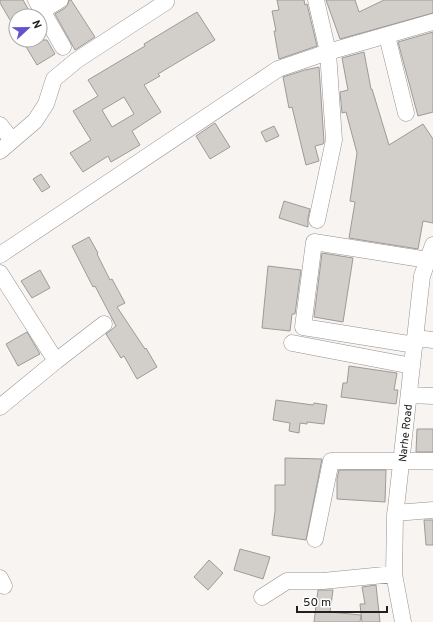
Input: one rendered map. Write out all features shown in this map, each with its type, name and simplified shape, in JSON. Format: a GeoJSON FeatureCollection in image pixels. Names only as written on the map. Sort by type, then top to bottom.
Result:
{"type":"FeatureCollection","features":[{"type":"Feature","properties":{"kind":"street"},"geometry":{"type":"LineString","coordinates":[[60,0],[39,5],[63,47]]}},
{"type":"Feature","properties":{"kind":"street"},"geometry":{"type":"LineString","coordinates":[[316,0],[328,52],[334,140],[317,220]]}},
{"type":"Feature","properties":{"kind":"street"},"geometry":{"type":"LineString","coordinates":[[0,125],[6,145],[35,120],[46,104],[54,79],[77,60],[167,1]]}},
{"type":"Feature","properties":{"kind":"street"},"geometry":{"type":"LineString","coordinates":[[0,255],[278,69],[328,52],[433,22]]}},
{"type":"Feature","properties":{"kind":"street"},"geometry":{"type":"LineString","coordinates":[[386,36],[406,113]]}},
{"type":"Feature","properties":{"kind":"street"},"geometry":{"type":"LineString","coordinates":[[428,260],[314,242],[303,327],[415,342],[433,340]]}},
{"type":"Feature","properties":{"kind":"street","name":"Narhe Road"},"geometry":{"type":"LineString","coordinates":[[403,622],[394,574],[395,513],[422,276],[433,245]]}},
{"type":"Feature","properties":{"kind":"street"},"geometry":{"type":"LineString","coordinates":[[0,272],[56,361]]}},
{"type":"Feature","properties":{"kind":"street"},"geometry":{"type":"LineString","coordinates":[[0,407],[104,324]]}},
{"type":"Feature","properties":{"kind":"street"},"geometry":{"type":"LineString","coordinates":[[292,343],[412,366]]}},
{"type":"Feature","properties":{"kind":"street"},"geometry":{"type":"LineString","coordinates":[[409,396],[433,396]]}},
{"type":"Feature","properties":{"kind":"street"},"geometry":{"type":"LineString","coordinates":[[315,539],[331,461],[433,461]]}},
{"type":"Feature","properties":{"kind":"street"},"geometry":{"type":"LineString","coordinates":[[395,513],[433,510]]}},
{"type":"Feature","properties":{"kind":"street"},"geometry":{"type":"LineString","coordinates":[[262,597],[287,582],[323,581],[394,574]]}},
{"type":"Feature","properties":{"kind":"building"},"geometry":{"type":"Polygon","coordinates":[[[0,0],[23,0],[28,8],[8,8],[8,16],[0,3],[0,0]]]}},
{"type":"Feature","properties":{"kind":"building"},"geometry":{"type":"Polygon","coordinates":[[[69,0],[71,0],[95,37],[75,50],[55,14],[65,8],[69,0]]]}},
{"type":"Feature","properties":{"kind":"building"},"geometry":{"type":"Polygon","coordinates":[[[277,0],[304,0],[305,5],[307,4],[317,46],[279,59],[272,11],[279,10],[277,0]]]}},
{"type":"Feature","properties":{"kind":"building"},"geometry":{"type":"Polygon","coordinates":[[[326,0],[355,0],[359,12],[384,0],[433,0],[433,13],[340,39],[326,0]]]}},
{"type":"Feature","properties":{"kind":"building"},"geometry":{"type":"Polygon","coordinates":[[[197,12],[215,40],[158,74],[160,76],[144,85],[161,112],[132,131],[140,145],[111,162],[108,156],[83,172],[70,153],[91,140],[73,111],[98,96],[88,80],[145,46],[144,44],[197,12]],[[124,97],[102,110],[112,127],[134,114],[124,97]]]}},
{"type":"Feature","properties":{"kind":"building"},"geometry":{"type":"Polygon","coordinates":[[[433,32],[433,112],[418,116],[398,42],[433,32]]]}},
{"type":"Feature","properties":{"kind":"building"},"geometry":{"type":"Polygon","coordinates":[[[48,42],[55,54],[37,65],[27,48],[48,48],[48,42]]]}},
{"type":"Feature","properties":{"kind":"building"},"geometry":{"type":"Polygon","coordinates":[[[364,52],[371,89],[389,145],[423,124],[433,139],[433,223],[423,221],[418,249],[349,238],[355,202],[350,201],[357,153],[346,112],[342,113],[340,92],[348,90],[342,58],[364,52]]]}},
{"type":"Feature","properties":{"kind":"building"},"geometry":{"type":"Polygon","coordinates":[[[319,67],[324,142],[323,144],[315,146],[319,161],[306,165],[292,107],[289,108],[283,77],[319,67]]]}},
{"type":"Feature","properties":{"kind":"building"},"geometry":{"type":"Polygon","coordinates":[[[215,123],[230,147],[210,159],[196,136],[215,123]]]}},
{"type":"Feature","properties":{"kind":"building"},"geometry":{"type":"Polygon","coordinates":[[[274,126],[279,136],[266,142],[261,132],[274,126]]]}},
{"type":"Feature","properties":{"kind":"building"},"geometry":{"type":"Polygon","coordinates":[[[41,174],[50,187],[42,192],[33,179],[41,174]]]}},
{"type":"Feature","properties":{"kind":"building"},"geometry":{"type":"Polygon","coordinates":[[[284,201],[310,209],[308,227],[279,218],[284,201]]]}},
{"type":"Feature","properties":{"kind":"building"},"geometry":{"type":"Polygon","coordinates":[[[89,237],[110,280],[112,279],[125,303],[117,307],[145,349],[146,348],[157,367],[137,379],[124,356],[121,358],[106,334],[116,326],[95,286],[93,287],[72,246],[89,237]]]}},
{"type":"Feature","properties":{"kind":"building"},"geometry":{"type":"Polygon","coordinates":[[[322,253],[353,258],[343,322],[314,317],[322,253]]]}},
{"type":"Feature","properties":{"kind":"building"},"geometry":{"type":"Polygon","coordinates":[[[268,266],[301,270],[295,314],[292,314],[290,331],[262,328],[268,266]]]}},
{"type":"Feature","properties":{"kind":"building"},"geometry":{"type":"Polygon","coordinates":[[[40,270],[50,288],[32,298],[21,281],[40,270]]]}},
{"type":"Feature","properties":{"kind":"building"},"geometry":{"type":"Polygon","coordinates":[[[27,332],[40,354],[18,366],[6,344],[27,332]]]}},
{"type":"Feature","properties":{"kind":"building"},"geometry":{"type":"Polygon","coordinates":[[[349,366],[397,373],[394,390],[398,390],[396,404],[341,397],[343,383],[347,383],[349,366]]]}},
{"type":"Feature","properties":{"kind":"building"},"geometry":{"type":"Polygon","coordinates":[[[276,400],[313,405],[314,403],[327,405],[324,424],[307,422],[307,424],[300,423],[299,433],[289,431],[290,423],[273,420],[276,400]]]}},
{"type":"Feature","properties":{"kind":"building"},"geometry":{"type":"Polygon","coordinates":[[[417,429],[433,429],[433,452],[416,452],[417,429]]]}},
{"type":"Feature","properties":{"kind":"building"},"geometry":{"type":"Polygon","coordinates":[[[285,458],[322,459],[306,540],[272,535],[275,511],[275,485],[285,485],[285,458]]]}},
{"type":"Feature","properties":{"kind":"building"},"geometry":{"type":"Polygon","coordinates":[[[339,470],[386,470],[385,502],[337,499],[337,479],[339,470]]]}},
{"type":"Feature","properties":{"kind":"building"},"geometry":{"type":"Polygon","coordinates":[[[424,520],[433,520],[433,545],[426,545],[424,520]]]}},
{"type":"Feature","properties":{"kind":"building"},"geometry":{"type":"Polygon","coordinates":[[[240,549],[270,557],[263,579],[234,570],[240,549]]]}},
{"type":"Feature","properties":{"kind":"building"},"geometry":{"type":"Polygon","coordinates":[[[209,560],[223,573],[208,590],[194,577],[209,560]]]}},
{"type":"Feature","properties":{"kind":"building"},"geometry":{"type":"Polygon","coordinates":[[[376,585],[380,622],[362,622],[360,604],[365,604],[362,587],[376,585]]]}},
{"type":"Feature","properties":{"kind":"building"},"geometry":{"type":"Polygon","coordinates":[[[318,590],[333,590],[330,612],[361,615],[360,622],[314,622],[318,590]]]}}]}
